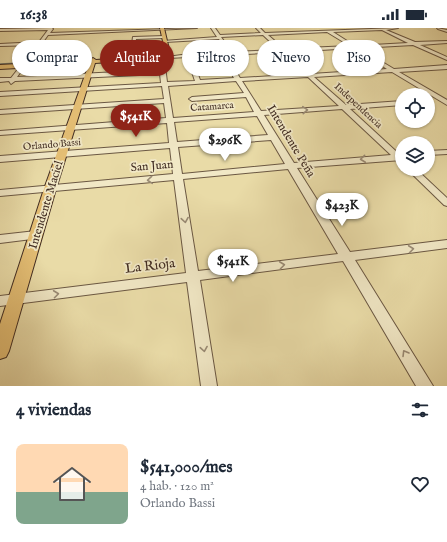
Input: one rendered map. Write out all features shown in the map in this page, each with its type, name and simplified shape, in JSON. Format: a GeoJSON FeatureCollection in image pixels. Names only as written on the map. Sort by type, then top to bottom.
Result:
{"type":"FeatureCollection","features":[{"type":"Feature","properties":{"kind":"main road"},"geometry":{"type":"LineString","coordinates":[[162,29],[164,39]]}},
{"type":"Feature","properties":{"kind":"main road"},"geometry":{"type":"LineString","coordinates":[[92,61],[100,60]]}},
{"type":"Feature","properties":{"kind":"main road"},"geometry":{"type":"LineString","coordinates":[[92,61],[100,61]]}},
{"type":"Feature","properties":{"kind":"main road"},"geometry":{"type":"LineString","coordinates":[[0,67],[12,66]]}},
{"type":"Feature","properties":{"kind":"main road","name":"Intendente Maciel"},"geometry":{"type":"LineString","coordinates":[[0,351],[61,154],[87,76]]}},
{"type":"Feature","properties":{"kind":"street"},"geometry":{"type":"LineString","coordinates":[[0,30],[51,28]]}},
{"type":"Feature","properties":{"kind":"street"},"geometry":{"type":"LineString","coordinates":[[42,40],[51,28]]}},
{"type":"Feature","properties":{"kind":"street"},"geometry":{"type":"LineString","coordinates":[[47,34],[103,30],[195,28]]}},
{"type":"Feature","properties":{"kind":"street"},"geometry":{"type":"LineString","coordinates":[[322,28],[342,40]]}},
{"type":"Feature","properties":{"kind":"street"},"geometry":{"type":"LineString","coordinates":[[381,28],[447,59]]}},
{"type":"Feature","properties":{"kind":"street"},"geometry":{"type":"LineString","coordinates":[[217,33],[265,34],[396,28]]}},
{"type":"Feature","properties":{"kind":"street"},"geometry":{"type":"LineString","coordinates":[[439,28],[447,31]]}},
{"type":"Feature","properties":{"kind":"street"},"geometry":{"type":"LineString","coordinates":[[6,35],[12,29]]}},
{"type":"Feature","properties":{"kind":"street"},"geometry":{"type":"LineString","coordinates":[[134,40],[134,38],[164,39],[259,29]]}},
{"type":"Feature","properties":{"kind":"street","name":"Independencia"},"geometry":{"type":"LineString","coordinates":[[259,29],[271,40]]}},
{"type":"Feature","properties":{"kind":"street"},"geometry":{"type":"LineString","coordinates":[[385,45],[447,42]]}},
{"type":"Feature","properties":{"kind":"street"},"geometry":{"type":"LineString","coordinates":[[0,45],[12,44]]}},
{"type":"Feature","properties":{"kind":"street"},"geometry":{"type":"LineString","coordinates":[[385,66],[446,101]]}},
{"type":"Feature","properties":{"kind":"street"},"geometry":{"type":"LineString","coordinates":[[324,74],[447,67]]}},
{"type":"Feature","properties":{"kind":"street"},"geometry":{"type":"LineString","coordinates":[[0,95],[15,76]]}},
{"type":"Feature","properties":{"kind":"street"},"geometry":{"type":"LineString","coordinates":[[0,80],[87,76]]}},
{"type":"Feature","properties":{"kind":"street"},"geometry":{"type":"LineString","coordinates":[[163,76],[210,386]]}},
{"type":"Feature","properties":{"kind":"street"},"geometry":{"type":"LineString","coordinates":[[196,76],[198,82]]}},
{"type":"Feature","properties":{"kind":"street","name":"Intendente Peña"},"geometry":{"type":"LineString","coordinates":[[236,76],[425,386]]}},
{"type":"Feature","properties":{"kind":"street"},"geometry":{"type":"LineString","coordinates":[[0,95],[295,76]]}},
{"type":"Feature","properties":{"kind":"street","name":"Independencia"},"geometry":{"type":"LineString","coordinates":[[310,76],[343,108],[395,153]]}},
{"type":"Feature","properties":{"kind":"street"},"geometry":{"type":"LineString","coordinates":[[192,99],[248,95]]}},
{"type":"Feature","properties":{"kind":"street"},"geometry":{"type":"LineString","coordinates":[[0,112],[167,101]]}},
{"type":"Feature","properties":{"kind":"street"},"geometry":{"type":"LineString","coordinates":[[435,101],[446,101]]}},
{"type":"Feature","properties":{"kind":"street","name":"Catamarca"},"geometry":{"type":"LineString","coordinates":[[0,133],[395,104]]}},
{"type":"Feature","properties":{"kind":"street","name":"Orlando Bassi"},"geometry":{"type":"LineString","coordinates":[[0,159],[274,137]]}},
{"type":"Feature","properties":{"kind":"street"},"geometry":{"type":"LineString","coordinates":[[435,153],[447,152]]}},
{"type":"Feature","properties":{"kind":"street","name":"San Juan"},"geometry":{"type":"LineString","coordinates":[[0,194],[395,157]]}},
{"type":"Feature","properties":{"kind":"street"},"geometry":{"type":"LineString","coordinates":[[418,176],[447,203]]}},
{"type":"Feature","properties":{"kind":"street"},"geometry":{"type":"LineString","coordinates":[[0,239],[36,235]]}},
{"type":"Feature","properties":{"kind":"street","name":"La Rioja"},"geometry":{"type":"LineString","coordinates":[[0,301],[447,244]]}},
{"type":"Feature","properties":{"kind":"waterway"},"geometry":{"type":"LineString","coordinates":[[0,64],[12,63]]}}]}
